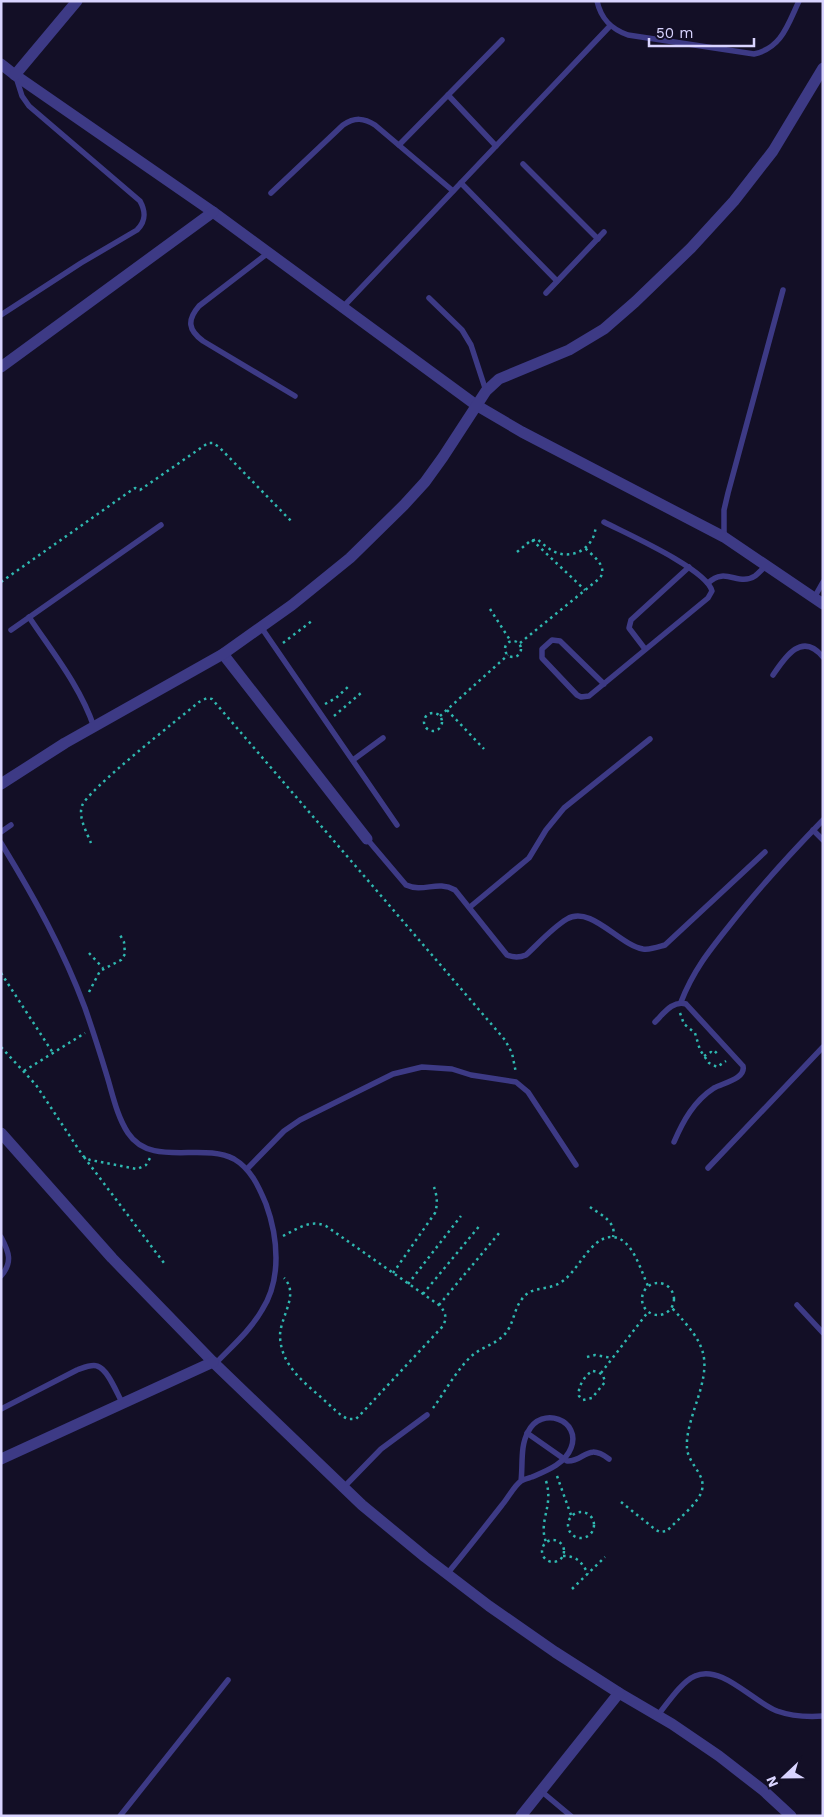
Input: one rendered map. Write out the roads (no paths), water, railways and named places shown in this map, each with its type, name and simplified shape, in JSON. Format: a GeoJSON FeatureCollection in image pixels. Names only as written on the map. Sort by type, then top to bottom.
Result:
{"type":"FeatureCollection","features":[{"type":"Feature","properties":{"kind":"street"},"geometry":{"type":"LineString","coordinates":[[15,75],[77,1]]}},
{"type":"Feature","properties":{"kind":"street"},"geometry":{"type":"LineString","coordinates":[[1,64],[213,212],[476,405],[522,432],[724,537],[818,601]]}},
{"type":"Feature","properties":{"kind":"street"},"geometry":{"type":"LineString","coordinates":[[1,784],[36,760],[223,654],[292,605],[343,564],[404,505],[443,457],[486,390],[499,379],[568,350],[604,328],[691,248],[734,201],[773,151],[823,68]]}},
{"type":"Feature","properties":{"kind":"street"},"geometry":{"type":"LineString","coordinates":[[1,367],[213,212]]}},
{"type":"Feature","properties":{"kind":"street"},"geometry":{"type":"LineString","coordinates":[[223,654],[367,839]]}},
{"type":"Feature","properties":{"kind":"street"},"geometry":{"type":"LineString","coordinates":[[1,1133],[112,1258],[214,1363],[362,1505],[447,1574],[555,1652],[719,1756],[764,1791],[791,1816]]}},
{"type":"Feature","properties":{"kind":"street"},"geometry":{"type":"LineString","coordinates":[[1,1459],[214,1363]]}},
{"type":"Feature","properties":{"kind":"street"},"geometry":{"type":"LineString","coordinates":[[521,1816],[619,1693]]}},
{"type":"Feature","properties":{"kind":"lane"},"geometry":{"type":"LineString","coordinates":[[597,1],[603,18],[610,26],[628,35],[754,54],[764,52],[774,46],[781,37],[799,1]]}},
{"type":"Feature","properties":{"kind":"lane"},"geometry":{"type":"LineString","coordinates":[[342,307],[610,26]]}},
{"type":"Feature","properties":{"kind":"lane"},"geometry":{"type":"LineString","coordinates":[[399,146],[502,40]]}},
{"type":"Feature","properties":{"kind":"lane"},"geometry":{"type":"LineString","coordinates":[[1,315],[81,263],[137,230],[143,224],[145,216],[144,208],[136,197],[29,106],[18,86],[15,75]]}},
{"type":"Feature","properties":{"kind":"lane"},"geometry":{"type":"LineString","coordinates":[[448,94],[496,146]]}},
{"type":"Feature","properties":{"kind":"lane"},"geometry":{"type":"LineString","coordinates":[[271,193],[351,120],[359,118],[368,120],[453,191]]}},
{"type":"Feature","properties":{"kind":"lane"},"geometry":{"type":"LineString","coordinates":[[523,164],[598,239]]}},
{"type":"Feature","properties":{"kind":"lane"},"geometry":{"type":"LineString","coordinates":[[461,183],[557,282]]}},
{"type":"Feature","properties":{"kind":"lane"},"geometry":{"type":"LineString","coordinates":[[546,293],[604,232]]}},
{"type":"Feature","properties":{"kind":"lane"},"geometry":{"type":"LineString","coordinates":[[268,253],[199,306],[192,314],[190,325],[195,335],[295,396]]}},
{"type":"Feature","properties":{"kind":"lane"},"geometry":{"type":"LineString","coordinates":[[724,537],[724,510],[728,493],[783,290]]}},
{"type":"Feature","properties":{"kind":"lane"},"geometry":{"type":"LineString","coordinates":[[429,298],[462,330],[472,345],[486,390]]}},
{"type":"Feature","properties":{"kind":"lane"},"geometry":{"type":"LineString","coordinates":[[604,522],[689,567],[711,586],[711,595],[645,648],[604,684],[589,696],[581,697],[542,658],[542,649],[552,640],[560,641],[604,684]]}},
{"type":"Feature","properties":{"kind":"lane"},"geometry":{"type":"LineString","coordinates":[[10,630],[161,525]]}},
{"type":"Feature","properties":{"kind":"lane"},"geometry":{"type":"LineString","coordinates":[[708,583],[712,579],[724,575],[748,579],[767,565]]}},
{"type":"Feature","properties":{"kind":"lane"},"geometry":{"type":"LineString","coordinates":[[645,648],[629,628],[631,620],[689,567]]}},
{"type":"Feature","properties":{"kind":"lane"},"geometry":{"type":"LineString","coordinates":[[818,601],[823,582]]}},
{"type":"Feature","properties":{"kind":"lane"},"geometry":{"type":"LineString","coordinates":[[29,617],[72,679],[88,710],[94,727]]}},
{"type":"Feature","properties":{"kind":"lane"},"geometry":{"type":"LineString","coordinates":[[261,627],[397,825]]}},
{"type":"Feature","properties":{"kind":"lane"},"geometry":{"type":"LineString","coordinates":[[773,674],[794,648],[811,647],[823,657]]}},
{"type":"Feature","properties":{"kind":"lane"},"geometry":{"type":"LineString","coordinates":[[353,760],[383,738]]}},
{"type":"Feature","properties":{"kind":"lane"},"geometry":{"type":"LineString","coordinates":[[470,907],[529,858],[546,830],[564,808],[650,739]]}},
{"type":"Feature","properties":{"kind":"lane"},"geometry":{"type":"LineString","coordinates":[[655,1022],[671,1007],[681,1002],[687,986],[705,956],[774,872],[823,820]]}},
{"type":"Feature","properties":{"kind":"lane"},"geometry":{"type":"LineString","coordinates":[[1,832],[11,825]]}},
{"type":"Feature","properties":{"kind":"lane"},"geometry":{"type":"LineString","coordinates":[[813,830],[823,840]]}},
{"type":"Feature","properties":{"kind":"lane"},"geometry":{"type":"LineString","coordinates":[[367,839],[406,885],[415,889],[446,885],[455,890],[507,955],[513,958],[520,958],[526,955],[568,919],[578,916],[588,917],[632,945],[643,949],[654,949],[665,945],[765,852]]}},
{"type":"Feature","properties":{"kind":"lane"},"geometry":{"type":"LineString","coordinates":[[1,843],[37,902],[55,937],[84,1005],[120,1119],[130,1135],[144,1147],[160,1153],[203,1151],[219,1153],[234,1159],[247,1169],[256,1182],[262,1196],[268,1211],[275,1240],[275,1271],[271,1291],[263,1309],[251,1326],[214,1363]]}},
{"type":"Feature","properties":{"kind":"lane"},"geometry":{"type":"LineString","coordinates":[[674,1142],[686,1116],[703,1096],[713,1088],[743,1073],[743,1066],[738,1060],[690,1008],[681,1002]]}},
{"type":"Feature","properties":{"kind":"lane"},"geometry":{"type":"LineString","coordinates":[[708,1168],[823,1047]]}},
{"type":"Feature","properties":{"kind":"lane"},"geometry":{"type":"LineString","coordinates":[[247,1169],[284,1131],[300,1120],[393,1074],[438,1067],[516,1082],[528,1092],[576,1165]]}},
{"type":"Feature","properties":{"kind":"lane"},"geometry":{"type":"LineString","coordinates":[[1,1237],[8,1250],[9,1264],[1,1276]]}},
{"type":"Feature","properties":{"kind":"lane"},"geometry":{"type":"LineString","coordinates":[[797,1305],[823,1333]]}},
{"type":"Feature","properties":{"kind":"lane"},"geometry":{"type":"LineString","coordinates":[[1,1409],[77,1370],[90,1366],[97,1366],[104,1370],[122,1404]]}},
{"type":"Feature","properties":{"kind":"lane"},"geometry":{"type":"LineString","coordinates":[[344,1487],[381,1449],[427,1415]]}},
{"type":"Feature","properties":{"kind":"lane"},"geometry":{"type":"LineString","coordinates":[[447,1574],[521,1481],[553,1468],[569,1454],[573,1437],[570,1428],[564,1421],[547,1417],[532,1425],[527,1433],[523,1450],[521,1481]]}},
{"type":"Feature","properties":{"kind":"lane"},"geometry":{"type":"LineString","coordinates":[[527,1433],[563,1460],[571,1462],[586,1453],[594,1452],[602,1454],[609,1459]]}},
{"type":"Feature","properties":{"kind":"lane"},"geometry":{"type":"LineString","coordinates":[[658,1716],[686,1681],[703,1673],[721,1676],[762,1704],[778,1712],[823,1716]]}},
{"type":"Feature","properties":{"kind":"lane"},"geometry":{"type":"LineString","coordinates":[[120,1816],[228,1680]]}},
{"type":"Feature","properties":{"kind":"lane"},"geometry":{"type":"LineString","coordinates":[[541,1791],[571,1816]]}}]}
